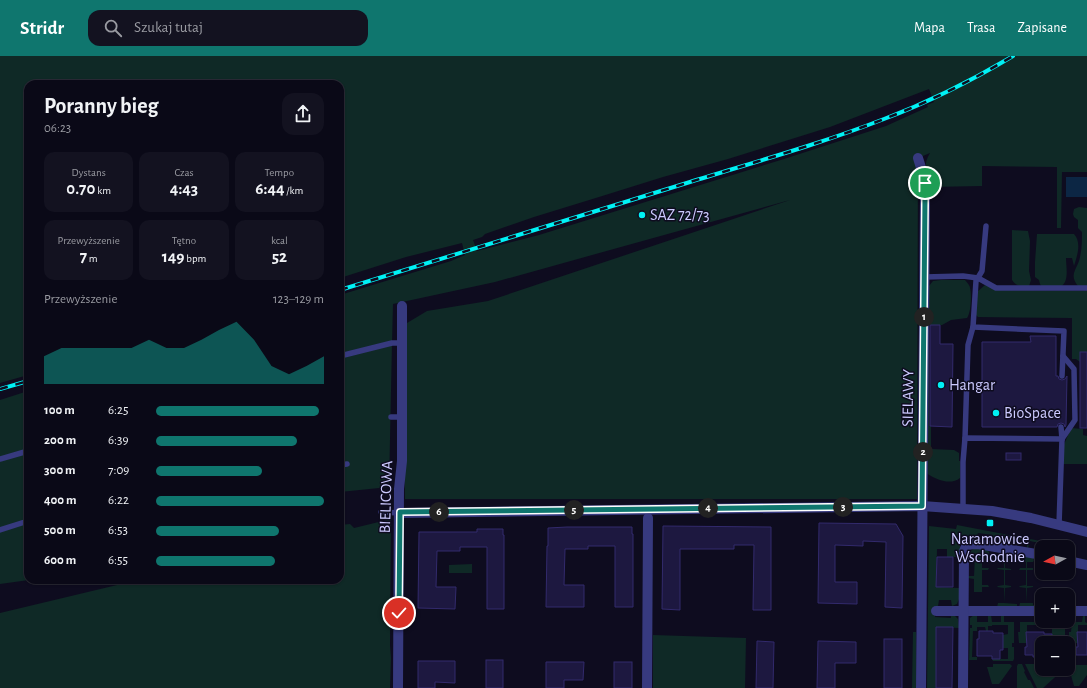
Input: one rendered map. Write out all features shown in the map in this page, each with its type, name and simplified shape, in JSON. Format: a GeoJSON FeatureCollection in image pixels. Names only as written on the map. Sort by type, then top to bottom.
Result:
{"type":"FeatureCollection","features":[{"type":"Feature","properties":{"kind":"street","name":"SIELAWY"},"geometry":{"type":"LineString","coordinates":[[918,158],[925,183],[921,688]]}},
{"type":"Feature","properties":{"kind":"street","name":"BIELICOWA"},"geometry":{"type":"LineString","coordinates":[[398,688],[399,489],[402,461],[402,306]]}},
{"type":"Feature","properties":{"kind":"street"},"geometry":{"type":"LineString","coordinates":[[400,512],[922,506],[963,508],[1008,514],[1087,532]]}},
{"type":"Feature","properties":{"kind":"street"},"geometry":{"type":"LineString","coordinates":[[647,688],[648,518]]}},
{"type":"Feature","properties":{"kind":"street"},"geometry":{"type":"LineString","coordinates":[[963,688],[965,548],[968,545],[978,544],[1035,554]]}},
{"type":"Feature","properties":{"kind":"street"},"geometry":{"type":"LineString","coordinates":[[1075,562],[1087,565]]}},
{"type":"Feature","properties":{"kind":"street"},"geometry":{"type":"LineString","coordinates":[[936,611],[1035,611]]}},
{"type":"Feature","properties":{"kind":"street"},"geometry":{"type":"LineString","coordinates":[[1075,611],[1087,611]]}},
{"type":"Feature","properties":{"kind":"lane"},"geometry":{"type":"LineString","coordinates":[[963,508],[963,462],[968,346],[973,327],[976,281],[982,271],[986,226]]}},
{"type":"Feature","properties":{"kind":"lane"},"geometry":{"type":"LineString","coordinates":[[964,269],[967,276]]}},
{"type":"Feature","properties":{"kind":"lane"},"geometry":{"type":"LineString","coordinates":[[924,277],[967,276],[978,278],[996,288],[1087,288]]}},
{"type":"Feature","properties":{"kind":"lane"},"geometry":{"type":"LineString","coordinates":[[973,327],[1064,331],[1062,376]]}},
{"type":"Feature","properties":{"kind":"lane"},"geometry":{"type":"LineString","coordinates":[[344,355],[392,343],[402,343]]}},
{"type":"Feature","properties":{"kind":"lane"},"geometry":{"type":"LineString","coordinates":[[1062,439],[1075,420],[1074,369],[1063,356]]}},
{"type":"Feature","properties":{"kind":"lane"},"geometry":{"type":"LineString","coordinates":[[391,417],[402,417]]}},
{"type":"Feature","properties":{"kind":"lane"},"geometry":{"type":"LineString","coordinates":[[1059,525],[1062,439],[1061,427]]}},
{"type":"Feature","properties":{"kind":"lane"},"geometry":{"type":"LineString","coordinates":[[964,438],[1062,439]]}},
{"type":"Feature","properties":{"kind":"lane"},"geometry":{"type":"LineString","coordinates":[[0,459],[24,452]]}},
{"type":"Feature","properties":{"kind":"lane"},"geometry":{"type":"LineString","coordinates":[[381,512],[400,512]]}},
{"type":"Feature","properties":{"kind":"lane"},"geometry":{"type":"LineString","coordinates":[[0,530],[24,522]]}},
{"type":"Feature","properties":{"kind":"green space"},"geometry":{"type":"Polygon","coordinates":[[[0,56],[1087,56],[1087,172],[1062,172],[1061,228],[1057,228],[1057,167],[982,166],[982,186],[930,187],[926,162],[930,153],[918,158],[917,499],[405,499],[402,326],[427,311],[488,301],[790,200],[495,282],[393,304],[389,487],[344,492],[344,294],[451,261],[465,255],[462,243],[406,257],[344,277],[344,80],[24,80],[24,376],[0,383],[0,56]],[[929,89],[830,127],[534,217],[485,234],[482,237],[473,240],[477,251],[539,235],[886,126],[928,107],[927,105],[934,102],[929,89]]]}},
{"type":"Feature","properties":{"kind":"green space"},"geometry":{"type":"Polygon","coordinates":[[[1079,207],[1087,208],[1087,287],[1078,286],[1074,278],[1074,272],[1081,254],[1082,244],[1082,232],[1078,228],[1078,220],[1073,214],[1074,209],[1079,207]]]}},
{"type":"Feature","properties":{"kind":"green space"},"geometry":{"type":"Polygon","coordinates":[[[1012,230],[1028,231],[1030,241],[1029,271],[1031,280],[1029,286],[1017,285],[1012,280],[1012,230]]]}},
{"type":"Feature","properties":{"kind":"green space"},"geometry":{"type":"Polygon","coordinates":[[[1037,234],[1074,234],[1078,241],[1078,250],[1074,266],[1072,258],[1066,258],[1066,279],[1065,282],[1059,287],[1042,287],[1039,280],[1035,277],[1037,234]]]}},
{"type":"Feature","properties":{"kind":"green space"},"geometry":{"type":"Polygon","coordinates":[[[965,280],[970,286],[971,295],[970,308],[967,318],[951,320],[942,325],[929,325],[929,426],[931,426],[931,449],[954,450],[959,453],[960,461],[960,478],[947,482],[926,473],[929,286],[933,281],[965,280]]]}},
{"type":"Feature","properties":{"kind":"green space"},"geometry":{"type":"Polygon","coordinates":[[[985,285],[998,290],[1087,291],[1087,362],[1080,362],[1076,359],[1072,359],[1072,318],[978,317],[976,315],[977,292],[985,285]]]}},
{"type":"Feature","properties":{"kind":"green space"},"geometry":{"type":"Polygon","coordinates":[[[24,392],[24,581],[0,584],[0,400],[24,392]]]}},
{"type":"Feature","properties":{"kind":"green space"},"geometry":{"type":"Polygon","coordinates":[[[1071,428],[1083,429],[1083,435],[1087,436],[1087,464],[1063,464],[1063,447],[1071,428]]]}},
{"type":"Feature","properties":{"kind":"green space"},"geometry":{"type":"Polygon","coordinates":[[[391,519],[390,688],[0,688],[0,613],[121,584],[344,584],[344,525],[350,524],[354,528],[391,519]]]}},
{"type":"Feature","properties":{"kind":"green space"},"geometry":{"type":"Polygon","coordinates":[[[957,525],[1036,540],[1035,542],[1030,541],[1027,548],[1027,541],[1012,538],[1010,545],[1010,538],[995,535],[993,542],[993,535],[978,533],[976,539],[960,538],[960,557],[947,557],[947,549],[937,549],[936,587],[959,588],[959,599],[957,604],[952,606],[951,600],[939,600],[938,606],[935,607],[935,617],[951,618],[951,615],[954,615],[958,619],[959,628],[936,627],[936,688],[927,688],[929,526],[956,529],[957,525]]]}},
{"type":"Feature","properties":{"kind":"green space"},"geometry":{"type":"Polygon","coordinates":[[[976,548],[987,550],[989,552],[989,556],[982,555],[982,568],[989,568],[988,570],[982,570],[982,585],[988,585],[989,587],[982,587],[982,592],[974,592],[974,579],[968,578],[968,576],[974,576],[975,557],[968,556],[973,549],[976,548]]]}},
{"type":"Feature","properties":{"kind":"green space"},"geometry":{"type":"Polygon","coordinates":[[[999,552],[1010,554],[1011,559],[1005,559],[1005,568],[1011,570],[1005,570],[1005,585],[1011,587],[1005,588],[1004,603],[1004,588],[997,587],[1004,585],[1004,570],[997,569],[1004,568],[1004,556],[998,556],[999,552]]]}},
{"type":"Feature","properties":{"kind":"green space"},"geometry":{"type":"Polygon","coordinates":[[[1022,556],[1033,558],[1034,560],[1033,562],[1027,562],[1027,568],[1033,568],[1033,570],[1027,570],[1027,586],[1033,587],[1027,588],[1026,603],[1026,588],[1019,587],[1026,585],[1026,570],[1019,570],[1020,568],[1026,568],[1026,562],[1019,561],[1022,556]]]}},
{"type":"Feature","properties":{"kind":"green space"},"geometry":{"type":"Polygon","coordinates":[[[472,564],[472,573],[449,573],[449,565],[472,564]]]}},
{"type":"Feature","properties":{"kind":"green space"},"geometry":{"type":"Polygon","coordinates":[[[998,603],[1017,604],[1017,607],[997,607],[998,603]]]}},
{"type":"Feature","properties":{"kind":"green space"},"geometry":{"type":"Polygon","coordinates":[[[1020,603],[1033,603],[1035,607],[1019,607],[1020,603]]]}},
{"type":"Feature","properties":{"kind":"green space"},"geometry":{"type":"Polygon","coordinates":[[[977,615],[977,622],[988,622],[988,615],[991,615],[992,622],[1001,622],[1001,615],[1004,616],[1004,622],[1014,622],[1014,643],[1012,643],[1012,647],[1014,647],[1013,661],[993,661],[992,659],[1008,659],[1008,648],[1003,648],[1003,635],[1008,634],[1008,625],[988,626],[988,631],[986,631],[985,627],[977,627],[977,631],[973,631],[972,657],[977,657],[977,660],[969,660],[970,628],[972,628],[972,625],[970,625],[970,618],[977,615]]]}},
{"type":"Feature","properties":{"kind":"green space"},"geometry":{"type":"Polygon","coordinates":[[[1035,616],[1035,625],[1027,625],[1027,643],[1019,643],[1018,632],[1020,632],[1020,622],[1034,622],[1035,616]]]}},
{"type":"Feature","properties":{"kind":"green space"},"geometry":{"type":"Polygon","coordinates":[[[1083,616],[1085,616],[1085,622],[1087,625],[1078,625],[1078,643],[1075,643],[1075,636],[1069,636],[1069,632],[1071,632],[1071,628],[1075,628],[1075,622],[1082,622],[1083,616]]]}},
{"type":"Feature","properties":{"kind":"green space"},"geometry":{"type":"Polygon","coordinates":[[[1052,628],[1065,628],[1065,636],[1052,636],[1052,628]]]}},
{"type":"Feature","properties":{"kind":"green space"},"geometry":{"type":"Polygon","coordinates":[[[913,632],[916,632],[916,688],[912,688],[913,632]]]}},
{"type":"Feature","properties":{"kind":"green space"},"geometry":{"type":"Polygon","coordinates":[[[653,635],[746,638],[745,688],[653,688],[653,635]]]}},
{"type":"Feature","properties":{"kind":"green space"},"geometry":{"type":"Polygon","coordinates":[[[993,664],[1010,664],[1012,666],[999,684],[992,684],[987,667],[993,667],[993,664]]]}},
{"type":"Feature","properties":{"kind":"green space"},"geometry":{"type":"Polygon","coordinates":[[[1018,664],[1022,664],[1028,680],[1030,680],[1034,688],[1017,688],[1018,664]]]}},
{"type":"Feature","properties":{"kind":"green space"},"geometry":{"type":"Polygon","coordinates":[[[1025,664],[1035,664],[1035,676],[1056,676],[1043,688],[1037,688],[1025,664]]]}},
{"type":"Feature","properties":{"kind":"green space"},"geometry":{"type":"Polygon","coordinates":[[[1075,665],[1087,665],[1087,675],[1079,686],[1074,686],[1071,676],[1075,676],[1075,665]]]}},
{"type":"Feature","properties":{"kind":"water"},"geometry":{"type":"Polygon","coordinates":[[[1066,177],[1087,177],[1087,197],[1066,197],[1066,177]]]}},
{"type":"Feature","properties":{"kind":"building","name":"Hangar"},"geometry":{"type":"Polygon","coordinates":[[[930,325],[940,325],[940,344],[953,344],[952,427],[930,426],[930,325]]]}},
{"type":"Feature","properties":{"kind":"building"},"geometry":{"type":"Polygon","coordinates":[[[1030,336],[1056,336],[1056,376],[1062,380],[1067,376],[1065,427],[1064,424],[1061,423],[1058,424],[1057,427],[982,427],[982,342],[1031,342],[1030,336]]]}},
{"type":"Feature","properties":{"kind":"building"},"geometry":{"type":"Polygon","coordinates":[[[1080,352],[1087,352],[1087,428],[1080,428],[1080,352]]]}},
{"type":"Feature","properties":{"kind":"building"},"geometry":{"type":"Polygon","coordinates":[[[1006,453],[1021,453],[1021,460],[1006,460],[1006,453]]]}},
{"type":"Feature","properties":{"kind":"building"},"geometry":{"type":"Polygon","coordinates":[[[819,523],[896,524],[903,536],[902,608],[885,607],[886,542],[863,541],[863,546],[835,545],[835,582],[857,582],[857,604],[818,603],[819,523]]]}},
{"type":"Feature","properties":{"kind":"building"},"geometry":{"type":"Polygon","coordinates":[[[663,526],[771,527],[771,610],[753,610],[754,545],[734,545],[734,549],[680,549],[680,610],[662,609],[663,526]]]}},
{"type":"Feature","properties":{"kind":"building"},"geometry":{"type":"Polygon","coordinates":[[[632,527],[633,607],[615,607],[615,546],[588,546],[588,549],[565,549],[564,585],[584,585],[584,607],[546,607],[548,528],[632,527]]]}},
{"type":"Feature","properties":{"kind":"building"},"geometry":{"type":"Polygon","coordinates":[[[477,529],[503,529],[504,609],[487,609],[487,547],[460,547],[460,551],[437,551],[436,587],[456,587],[455,609],[418,608],[419,532],[477,532],[477,529]]]}},
{"type":"Feature","properties":{"kind":"building"},"geometry":{"type":"Polygon","coordinates":[[[937,557],[953,557],[953,587],[936,587],[937,557]]]}},
{"type":"Feature","properties":{"kind":"building"},"geometry":{"type":"Polygon","coordinates":[[[936,627],[953,627],[952,688],[936,688],[936,627]]]}},
{"type":"Feature","properties":{"kind":"building"},"geometry":{"type":"Polygon","coordinates":[[[979,631],[1003,633],[1003,650],[1000,650],[1000,659],[992,659],[992,656],[977,656],[977,639],[979,639],[979,631]]]}},
{"type":"Feature","properties":{"kind":"building"},"geometry":{"type":"Polygon","coordinates":[[[1026,632],[1044,632],[1044,634],[1052,634],[1052,636],[1035,636],[1035,657],[1033,657],[1033,655],[1025,655],[1025,647],[1027,647],[1026,632]]]}},
{"type":"Feature","properties":{"kind":"building"},"geometry":{"type":"Polygon","coordinates":[[[1077,632],[1087,632],[1087,655],[1076,655],[1076,647],[1078,647],[1077,632]]]}},
{"type":"Feature","properties":{"kind":"building"},"geometry":{"type":"Polygon","coordinates":[[[884,639],[902,639],[902,688],[884,688],[884,639]]]}},
{"type":"Feature","properties":{"kind":"building"},"geometry":{"type":"Polygon","coordinates":[[[757,641],[774,642],[773,688],[756,688],[757,641]]]}},
{"type":"Feature","properties":{"kind":"building"},"geometry":{"type":"Polygon","coordinates":[[[818,641],[856,642],[856,663],[835,663],[835,688],[817,688],[818,641]]]}},
{"type":"Feature","properties":{"kind":"building"},"geometry":{"type":"Polygon","coordinates":[[[486,660],[503,660],[503,688],[486,688],[486,660]]]}},
{"type":"Feature","properties":{"kind":"building"},"geometry":{"type":"Polygon","coordinates":[[[418,661],[455,661],[455,683],[435,682],[435,688],[418,688],[418,661]]]}},
{"type":"Feature","properties":{"kind":"building"},"geometry":{"type":"Polygon","coordinates":[[[546,662],[584,662],[583,680],[564,680],[564,688],[546,688],[546,662]]]}},
{"type":"Feature","properties":{"kind":"building"},"geometry":{"type":"Polygon","coordinates":[[[614,662],[632,662],[632,688],[614,688],[614,662]]]}},
{"type":"Feature","properties":{"kind":"railway"},"geometry":{"type":"LineString","coordinates":[[344,289],[836,137],[934,98],[1013,56]]}},
{"type":"Feature","properties":{"kind":"railway"},"geometry":{"type":"LineString","coordinates":[[0,389],[24,382]]}},
{"type":"Feature","properties":{"kind":"place","name":"SAZ 72/73"},"geometry":{"type":"Point","coordinates":[642,215]}},
{"type":"Feature","properties":{"kind":"place","name":"Hangar"},"geometry":{"type":"Point","coordinates":[941,385]}},
{"type":"Feature","properties":{"kind":"place","name":"BioSpace"},"geometry":{"type":"Point","coordinates":[996,413]}},
{"type":"Feature","properties":{"kind":"place","name":"Naramowice Wschodnie"},"geometry":{"type":"Point","coordinates":[990,523]}},
{"type":"Feature","properties":{"kind":"route"},"geometry":{"type":"LineString","coordinates":[[399,613],[400,512],[922,506],[925,183]]}}]}
